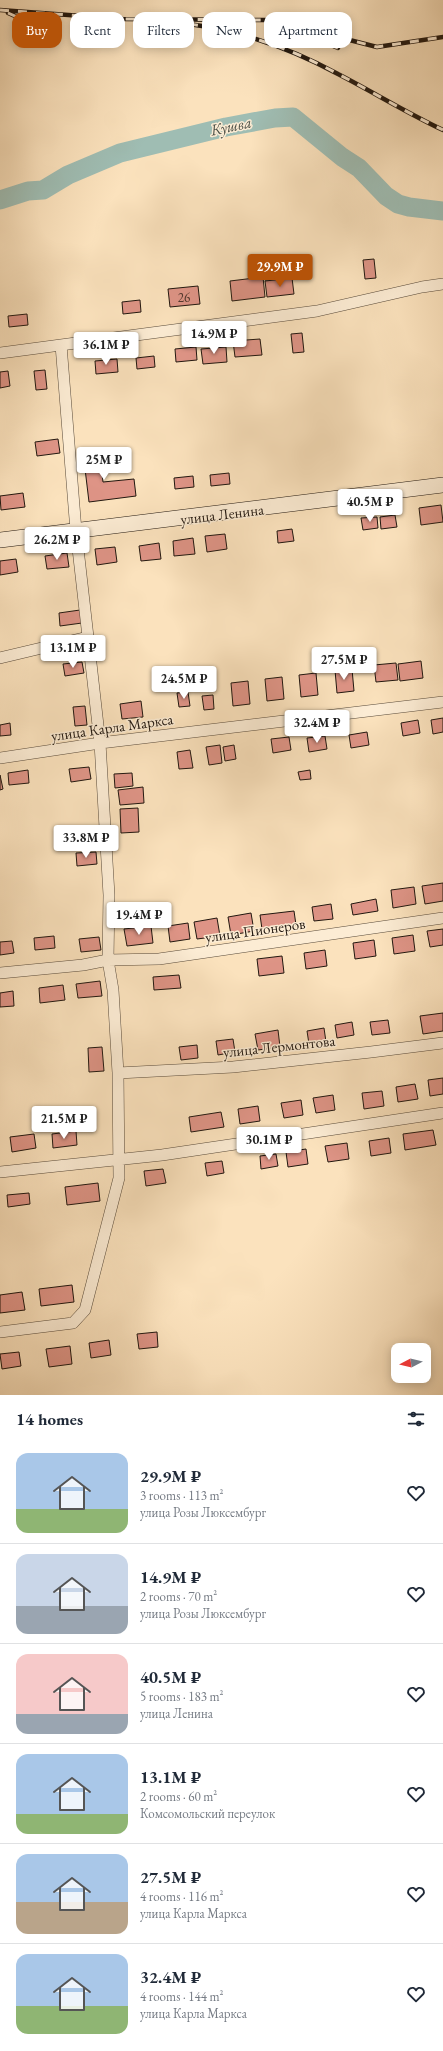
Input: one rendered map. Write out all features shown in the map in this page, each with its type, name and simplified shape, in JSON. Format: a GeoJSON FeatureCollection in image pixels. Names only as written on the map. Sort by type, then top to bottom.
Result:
{"type":"FeatureCollection","features":[{"type":"Feature","properties":{"kind":"main road","name":"улица Ленина"},"geometry":{"type":"LineString","coordinates":[[0,540],[443,485]]}},
{"type":"Feature","properties":{"kind":"street"},"geometry":{"type":"LineString","coordinates":[[0,353],[317,311],[422,287],[443,284]]}},
{"type":"Feature","properties":{"kind":"street"},"geometry":{"type":"LineString","coordinates":[[0,1332],[73,1323],[85,1310],[119,1178],[118,1073],[113,990],[108,960],[109,894],[100,744],[76,531],[61,345]]}},
{"type":"Feature","properties":{"kind":"street"},"geometry":{"type":"LineString","coordinates":[[0,658],[88,637]]}},
{"type":"Feature","properties":{"kind":"street","name":"улица Карла Маркса"},"geometry":{"type":"LineString","coordinates":[[0,758],[100,744],[443,702]]}},
{"type":"Feature","properties":{"kind":"street","name":"улица Пионеров"},"geometry":{"type":"LineString","coordinates":[[0,973],[83,965],[108,960],[159,959],[443,918]]}},
{"type":"Feature","properties":{"kind":"street","name":"улица Лермонтова"},"geometry":{"type":"LineString","coordinates":[[118,1073],[233,1067],[371,1052],[443,1042]]}},
{"type":"Feature","properties":{"kind":"street"},"geometry":{"type":"LineString","coordinates":[[0,1172],[119,1158],[162,1155],[443,1113]]}},
{"type":"Feature","properties":{"kind":"building"},"geometry":{"type":"Polygon","coordinates":[[[374,259],[376,278],[365,279],[363,260],[374,259]]]}},
{"type":"Feature","properties":{"kind":"building"},"geometry":{"type":"Polygon","coordinates":[[[281,266],[282,278],[265,280],[264,267],[281,266]]]}},
{"type":"Feature","properties":{"kind":"building"},"geometry":{"type":"Polygon","coordinates":[[[263,277],[265,297],[232,301],[230,281],[263,277]]]}},
{"type":"Feature","properties":{"kind":"building"},"geometry":{"type":"Polygon","coordinates":[[[292,278],[294,294],[267,297],[265,281],[292,278]]]}},
{"type":"Feature","properties":{"kind":"building"},"geometry":{"type":"Polygon","coordinates":[[[198,286],[200,304],[170,307],[168,289],[198,286]]]}},
{"type":"Feature","properties":{"kind":"building"},"geometry":{"type":"Polygon","coordinates":[[[140,300],[141,312],[123,314],[122,302],[140,300]]]}},
{"type":"Feature","properties":{"kind":"building"},"geometry":{"type":"Polygon","coordinates":[[[27,314],[28,325],[9,327],[8,316],[27,314]]]}},
{"type":"Feature","properties":{"kind":"building"},"geometry":{"type":"Polygon","coordinates":[[[302,333],[304,352],[293,353],[291,334],[302,333]]]}},
{"type":"Feature","properties":{"kind":"building"},"geometry":{"type":"Polygon","coordinates":[[[260,339],[262,355],[235,357],[233,341],[260,339]]]}},
{"type":"Feature","properties":{"kind":"building"},"geometry":{"type":"Polygon","coordinates":[[[196,347],[197,360],[176,362],[175,349],[196,347]]]}},
{"type":"Feature","properties":{"kind":"building"},"geometry":{"type":"Polygon","coordinates":[[[226,347],[227,362],[203,364],[201,349],[226,347]]]}},
{"type":"Feature","properties":{"kind":"building"},"geometry":{"type":"Polygon","coordinates":[[[154,356],[155,367],[137,369],[136,358],[154,356]]]}},
{"type":"Feature","properties":{"kind":"building"},"geometry":{"type":"Polygon","coordinates":[[[117,359],[118,372],[96,374],[95,361],[117,359]]]}},
{"type":"Feature","properties":{"kind":"building"},"geometry":{"type":"Polygon","coordinates":[[[45,370],[47,389],[36,390],[34,371],[45,370]]]}},
{"type":"Feature","properties":{"kind":"building"},"geometry":{"type":"Polygon","coordinates":[[[8,371],[10,386],[0,388],[0,372],[8,371]]]}},
{"type":"Feature","properties":{"kind":"building"},"geometry":{"type":"Polygon","coordinates":[[[58,439],[60,453],[37,456],[35,442],[58,439]]]}},
{"type":"Feature","properties":{"kind":"building"},"geometry":{"type":"Polygon","coordinates":[[[99,450],[103,482],[134,479],[136,496],[89,502],[83,452],[99,450]]]}},
{"type":"Feature","properties":{"kind":"building"},"geometry":{"type":"Polygon","coordinates":[[[229,473],[230,484],[211,486],[210,475],[229,473]]]}},
{"type":"Feature","properties":{"kind":"building"},"geometry":{"type":"Polygon","coordinates":[[[193,476],[194,487],[175,489],[174,478],[193,476]]]}},
{"type":"Feature","properties":{"kind":"building"},"geometry":{"type":"Polygon","coordinates":[[[23,493],[25,507],[1,510],[0,496],[23,493]]]}},
{"type":"Feature","properties":{"kind":"building"},"geometry":{"type":"Polygon","coordinates":[[[441,505],[443,522],[421,525],[419,508],[441,505]]]}},
{"type":"Feature","properties":{"kind":"building"},"geometry":{"type":"Polygon","coordinates":[[[395,515],[397,527],[381,529],[380,517],[395,515]]]}},
{"type":"Feature","properties":{"kind":"building"},"geometry":{"type":"Polygon","coordinates":[[[377,517],[378,528],[363,530],[361,518],[377,517]]]}},
{"type":"Feature","properties":{"kind":"building"},"geometry":{"type":"Polygon","coordinates":[[[292,529],[294,541],[278,543],[277,531],[292,529]]]}},
{"type":"Feature","properties":{"kind":"building"},"geometry":{"type":"Polygon","coordinates":[[[225,534],[227,549],[207,552],[205,536],[225,534]]]}},
{"type":"Feature","properties":{"kind":"building"},"geometry":{"type":"Polygon","coordinates":[[[193,538],[195,554],[174,556],[173,541],[193,538]]]}},
{"type":"Feature","properties":{"kind":"building"},"geometry":{"type":"Polygon","coordinates":[[[159,543],[161,559],[141,561],[139,546],[159,543]]]}},
{"type":"Feature","properties":{"kind":"building"},"geometry":{"type":"Polygon","coordinates":[[[115,547],[117,562],[97,565],[95,549],[115,547]]]}},
{"type":"Feature","properties":{"kind":"building"},"geometry":{"type":"Polygon","coordinates":[[[67,553],[69,567],[47,569],[45,556],[67,553]]]}},
{"type":"Feature","properties":{"kind":"building"},"geometry":{"type":"Polygon","coordinates":[[[16,559],[18,572],[0,575],[0,561],[16,559]]]}},
{"type":"Feature","properties":{"kind":"building"},"geometry":{"type":"Polygon","coordinates":[[[80,610],[82,623],[60,626],[59,613],[80,610]]]}},
{"type":"Feature","properties":{"kind":"building"},"geometry":{"type":"Polygon","coordinates":[[[421,661],[423,678],[400,681],[398,664],[421,661]]]}},
{"type":"Feature","properties":{"kind":"building"},"geometry":{"type":"Polygon","coordinates":[[[82,662],[84,673],[65,676],[63,664],[82,662]]]}},
{"type":"Feature","properties":{"kind":"building"},"geometry":{"type":"Polygon","coordinates":[[[396,663],[398,680],[376,682],[374,665],[396,663]]]}},
{"type":"Feature","properties":{"kind":"building"},"geometry":{"type":"Polygon","coordinates":[[[352,669],[354,691],[337,693],[335,670],[352,669]]]}},
{"type":"Feature","properties":{"kind":"building"},"geometry":{"type":"Polygon","coordinates":[[[316,673],[318,695],[301,697],[299,675],[316,673]]]}},
{"type":"Feature","properties":{"kind":"building"},"geometry":{"type":"Polygon","coordinates":[[[282,677],[284,699],[267,701],[265,679],[282,677]]]}},
{"type":"Feature","properties":{"kind":"building"},"geometry":{"type":"Polygon","coordinates":[[[248,681],[250,704],[233,706],[231,683],[248,681]]]}},
{"type":"Feature","properties":{"kind":"building"},"geometry":{"type":"Polygon","coordinates":[[[188,692],[190,706],[179,707],[177,693],[188,692]]]}},
{"type":"Feature","properties":{"kind":"building"},"geometry":{"type":"Polygon","coordinates":[[[213,695],[214,709],[204,710],[202,696],[213,695]]]}},
{"type":"Feature","properties":{"kind":"building"},"geometry":{"type":"Polygon","coordinates":[[[141,701],[143,717],[122,719],[120,704],[141,701]]]}},
{"type":"Feature","properties":{"kind":"building"},"geometry":{"type":"Polygon","coordinates":[[[85,706],[87,725],[75,726],[73,707],[85,706]]]}},
{"type":"Feature","properties":{"kind":"building"},"geometry":{"type":"Polygon","coordinates":[[[443,718],[443,732],[433,734],[431,720],[443,718]]]}},
{"type":"Feature","properties":{"kind":"building"},"geometry":{"type":"Polygon","coordinates":[[[418,720],[420,733],[403,736],[401,723],[418,720]]]}},
{"type":"Feature","properties":{"kind":"building"},"geometry":{"type":"Polygon","coordinates":[[[10,723],[11,735],[0,736],[0,725],[10,723]]]}},
{"type":"Feature","properties":{"kind":"building"},"geometry":{"type":"Polygon","coordinates":[[[367,732],[369,745],[351,748],[349,735],[367,732]]]}},
{"type":"Feature","properties":{"kind":"building"},"geometry":{"type":"Polygon","coordinates":[[[325,736],[327,749],[309,752],[307,738],[325,736]]]}},
{"type":"Feature","properties":{"kind":"building"},"geometry":{"type":"Polygon","coordinates":[[[289,737],[291,750],[273,753],[271,739],[289,737]]]}},
{"type":"Feature","properties":{"kind":"building"},"geometry":{"type":"Polygon","coordinates":[[[220,745],[222,763],[209,765],[206,747],[220,745]]]}},
{"type":"Feature","properties":{"kind":"building"},"geometry":{"type":"Polygon","coordinates":[[[234,745],[236,759],[225,761],[223,747],[234,745]]]}},
{"type":"Feature","properties":{"kind":"building"},"geometry":{"type":"Polygon","coordinates":[[[190,750],[193,768],[179,769],[177,752],[190,750]]]}},
{"type":"Feature","properties":{"kind":"building"},"geometry":{"type":"Polygon","coordinates":[[[89,767],[91,779],[71,782],[69,769],[89,767]]]}},
{"type":"Feature","properties":{"kind":"building"},"geometry":{"type":"Polygon","coordinates":[[[28,770],[29,783],[9,785],[8,773],[28,770]]]}},
{"type":"Feature","properties":{"kind":"building"},"geometry":{"type":"Polygon","coordinates":[[[310,770],[311,779],[300,780],[298,772],[310,770]]]}},
{"type":"Feature","properties":{"kind":"building"},"geometry":{"type":"Polygon","coordinates":[[[132,773],[133,786],[115,788],[114,774],[132,773]]]}},
{"type":"Feature","properties":{"kind":"building"},"geometry":{"type":"Polygon","coordinates":[[[0,775],[3,789],[0,790],[0,775]]]}},
{"type":"Feature","properties":{"kind":"building"},"geometry":{"type":"Polygon","coordinates":[[[143,787],[144,803],[120,805],[118,790],[143,787]]]}},
{"type":"Feature","properties":{"kind":"building"},"geometry":{"type":"Polygon","coordinates":[[[138,808],[139,832],[121,833],[120,809],[138,808]]]}},
{"type":"Feature","properties":{"kind":"building"},"geometry":{"type":"Polygon","coordinates":[[[96,852],[97,864],[77,866],[76,853],[96,852]]]}},
{"type":"Feature","properties":{"kind":"building"},"geometry":{"type":"Polygon","coordinates":[[[443,883],[443,901],[425,904],[422,886],[443,883]]]}},
{"type":"Feature","properties":{"kind":"building"},"geometry":{"type":"Polygon","coordinates":[[[414,887],[416,904],[393,908],[391,890],[414,887]]]}},
{"type":"Feature","properties":{"kind":"building"},"geometry":{"type":"Polygon","coordinates":[[[376,899],[378,911],[353,915],[351,904],[376,899]]]}},
{"type":"Feature","properties":{"kind":"building"},"geometry":{"type":"Polygon","coordinates":[[[331,904],[333,919],[314,921],[312,907],[331,904]]]}},
{"type":"Feature","properties":{"kind":"building"},"geometry":{"type":"Polygon","coordinates":[[[294,911],[296,925],[262,929],[260,915],[294,911]]]}},
{"type":"Feature","properties":{"kind":"building"},"geometry":{"type":"Polygon","coordinates":[[[251,913],[254,931],[231,935],[228,917],[251,913]]]}},
{"type":"Feature","properties":{"kind":"building"},"geometry":{"type":"Polygon","coordinates":[[[217,918],[220,936],[197,939],[194,922],[217,918]]]}},
{"type":"Feature","properties":{"kind":"building"},"geometry":{"type":"Polygon","coordinates":[[[188,923],[190,939],[170,942],[168,926],[188,923]]]}},
{"type":"Feature","properties":{"kind":"building"},"geometry":{"type":"Polygon","coordinates":[[[151,926],[153,943],[127,946],[124,929],[151,926]]]}},
{"type":"Feature","properties":{"kind":"building"},"geometry":{"type":"Polygon","coordinates":[[[443,929],[443,945],[430,947],[427,931],[443,929]]]}},
{"type":"Feature","properties":{"kind":"building"},"geometry":{"type":"Polygon","coordinates":[[[413,935],[415,951],[394,954],[392,938],[413,935]]]}},
{"type":"Feature","properties":{"kind":"building"},"geometry":{"type":"Polygon","coordinates":[[[54,936],[55,948],[35,950],[34,938],[54,936]]]}},
{"type":"Feature","properties":{"kind":"building"},"geometry":{"type":"Polygon","coordinates":[[[99,937],[101,950],[81,952],[79,939],[99,937]]]}},
{"type":"Feature","properties":{"kind":"building"},"geometry":{"type":"Polygon","coordinates":[[[374,940],[376,956],[355,959],[353,943],[374,940]]]}},
{"type":"Feature","properties":{"kind":"building"},"geometry":{"type":"Polygon","coordinates":[[[12,941],[14,953],[0,955],[0,942],[12,941]]]}},
{"type":"Feature","properties":{"kind":"building"},"geometry":{"type":"Polygon","coordinates":[[[325,950],[327,966],[306,969],[304,953],[325,950]]]}},
{"type":"Feature","properties":{"kind":"building"},"geometry":{"type":"Polygon","coordinates":[[[282,956],[284,973],[259,976],[257,959],[282,956]]]}},
{"type":"Feature","properties":{"kind":"building"},"geometry":{"type":"Polygon","coordinates":[[[179,975],[181,988],[154,990],[153,977],[179,975]]]}},
{"type":"Feature","properties":{"kind":"building"},"geometry":{"type":"Polygon","coordinates":[[[100,981],[102,996],[78,998],[76,984],[100,981]]]}},
{"type":"Feature","properties":{"kind":"building"},"geometry":{"type":"Polygon","coordinates":[[[63,985],[65,1000],[40,1003],[39,988],[63,985]]]}},
{"type":"Feature","properties":{"kind":"building"},"geometry":{"type":"Polygon","coordinates":[[[13,991],[14,1006],[0,1007],[0,993],[13,991]]]}},
{"type":"Feature","properties":{"kind":"building"},"geometry":{"type":"Polygon","coordinates":[[[443,1013],[443,1031],[423,1034],[420,1016],[443,1013]]]}},
{"type":"Feature","properties":{"kind":"building"},"geometry":{"type":"Polygon","coordinates":[[[388,1020],[390,1033],[372,1035],[370,1022],[388,1020]]]}},
{"type":"Feature","properties":{"kind":"building"},"geometry":{"type":"Polygon","coordinates":[[[352,1022],[354,1035],[337,1038],[335,1025],[352,1022]]]}},
{"type":"Feature","properties":{"kind":"building"},"geometry":{"type":"Polygon","coordinates":[[[324,1028],[326,1042],[309,1044],[307,1031],[324,1028]]]}},
{"type":"Feature","properties":{"kind":"building"},"geometry":{"type":"Polygon","coordinates":[[[278,1030],[280,1047],[258,1050],[255,1034],[278,1030]]]}},
{"type":"Feature","properties":{"kind":"building"},"geometry":{"type":"Polygon","coordinates":[[[233,1039],[235,1052],[218,1055],[216,1041],[233,1039]]]}},
{"type":"Feature","properties":{"kind":"building"},"geometry":{"type":"Polygon","coordinates":[[[197,1045],[198,1058],[181,1060],[179,1047],[197,1045]]]}},
{"type":"Feature","properties":{"kind":"building"},"geometry":{"type":"Polygon","coordinates":[[[102,1047],[104,1071],[89,1072],[88,1048],[102,1047]]]}},
{"type":"Feature","properties":{"kind":"building"},"geometry":{"type":"Polygon","coordinates":[[[443,1078],[443,1094],[430,1096],[428,1080],[443,1078]]]}},
{"type":"Feature","properties":{"kind":"building"},"geometry":{"type":"Polygon","coordinates":[[[415,1084],[418,1099],[398,1102],[396,1087],[415,1084]]]}},
{"type":"Feature","properties":{"kind":"building"},"geometry":{"type":"Polygon","coordinates":[[[382,1091],[384,1106],[364,1109],[362,1093],[382,1091]]]}},
{"type":"Feature","properties":{"kind":"building"},"geometry":{"type":"Polygon","coordinates":[[[333,1095],[335,1110],[316,1113],[313,1098],[333,1095]]]}},
{"type":"Feature","properties":{"kind":"building"},"geometry":{"type":"Polygon","coordinates":[[[301,1100],[303,1115],[284,1118],[281,1103],[301,1100]]]}},
{"type":"Feature","properties":{"kind":"building"},"geometry":{"type":"Polygon","coordinates":[[[258,1106],[260,1121],[240,1124],[238,1109],[258,1106]]]}},
{"type":"Feature","properties":{"kind":"building"},"geometry":{"type":"Polygon","coordinates":[[[221,1112],[224,1127],[191,1132],[189,1117],[221,1112]]]}},
{"type":"Feature","properties":{"kind":"building"},"geometry":{"type":"Polygon","coordinates":[[[433,1130],[436,1145],[405,1150],[403,1134],[433,1130]]]}},
{"type":"Feature","properties":{"kind":"building"},"geometry":{"type":"Polygon","coordinates":[[[76,1131],[77,1145],[53,1148],[52,1134],[76,1131]]]}},
{"type":"Feature","properties":{"kind":"building"},"geometry":{"type":"Polygon","coordinates":[[[34,1134],[36,1148],[12,1152],[10,1137],[34,1134]]]}},
{"type":"Feature","properties":{"kind":"building"},"geometry":{"type":"Polygon","coordinates":[[[389,1138],[391,1153],[371,1156],[369,1141],[389,1138]]]}},
{"type":"Feature","properties":{"kind":"building"},"geometry":{"type":"Polygon","coordinates":[[[347,1143],[349,1159],[328,1162],[325,1146],[347,1143]]]}},
{"type":"Feature","properties":{"kind":"building"},"geometry":{"type":"Polygon","coordinates":[[[306,1149],[308,1164],[288,1167],[286,1152],[306,1149]]]}},
{"type":"Feature","properties":{"kind":"building"},"geometry":{"type":"Polygon","coordinates":[[[276,1154],[278,1166],[261,1169],[260,1156],[276,1154]]]}},
{"type":"Feature","properties":{"kind":"building"},"geometry":{"type":"Polygon","coordinates":[[[222,1161],[224,1173],[207,1176],[205,1163],[222,1161]]]}},
{"type":"Feature","properties":{"kind":"building"},"geometry":{"type":"Polygon","coordinates":[[[163,1169],[166,1183],[146,1186],[144,1171],[163,1169]]]}},
{"type":"Feature","properties":{"kind":"building"},"geometry":{"type":"Polygon","coordinates":[[[98,1183],[100,1201],[67,1205],[65,1187],[98,1183]]]}},
{"type":"Feature","properties":{"kind":"building"},"geometry":{"type":"Polygon","coordinates":[[[29,1193],[30,1204],[8,1207],[7,1195],[29,1193]]]}},
{"type":"Feature","properties":{"kind":"building"},"geometry":{"type":"Polygon","coordinates":[[[72,1285],[74,1302],[41,1306],[39,1289],[72,1285]]]}},
{"type":"Feature","properties":{"kind":"building"},"geometry":{"type":"Polygon","coordinates":[[[22,1292],[25,1310],[0,1313],[0,1295],[22,1292]]]}},
{"type":"Feature","properties":{"kind":"building"},"geometry":{"type":"Polygon","coordinates":[[[157,1332],[158,1347],[139,1349],[137,1334],[157,1332]]]}},
{"type":"Feature","properties":{"kind":"building"},"geometry":{"type":"Polygon","coordinates":[[[109,1340],[111,1355],[91,1358],[89,1343],[109,1340]]]}},
{"type":"Feature","properties":{"kind":"building"},"geometry":{"type":"Polygon","coordinates":[[[70,1346],[72,1364],[49,1367],[46,1349],[70,1346]]]}},
{"type":"Feature","properties":{"kind":"building"},"geometry":{"type":"Polygon","coordinates":[[[19,1352],[21,1366],[2,1369],[0,1354],[19,1352]]]}},
{"type":"Feature","properties":{"kind":"waterway","name":"Кушва"},"geometry":{"type":"LineString","coordinates":[[0,200],[28,191],[43,190],[68,175],[120,153],[226,127],[275,118],[293,117],[342,157],[359,168],[386,196],[398,204],[409,207],[443,211]]}},
{"type":"Feature","properties":{"kind":"railway"},"geometry":{"type":"LineString","coordinates":[[0,10],[123,19],[271,20],[377,47],[443,37]]}},
{"type":"Feature","properties":{"kind":"railway"},"geometry":{"type":"LineString","coordinates":[[8,13],[12,15]]}},
{"type":"Feature","properties":{"kind":"railway"},"geometry":{"type":"LineString","coordinates":[[194,25],[247,36],[303,57],[321,65],[416,117],[443,130]]}}]}
